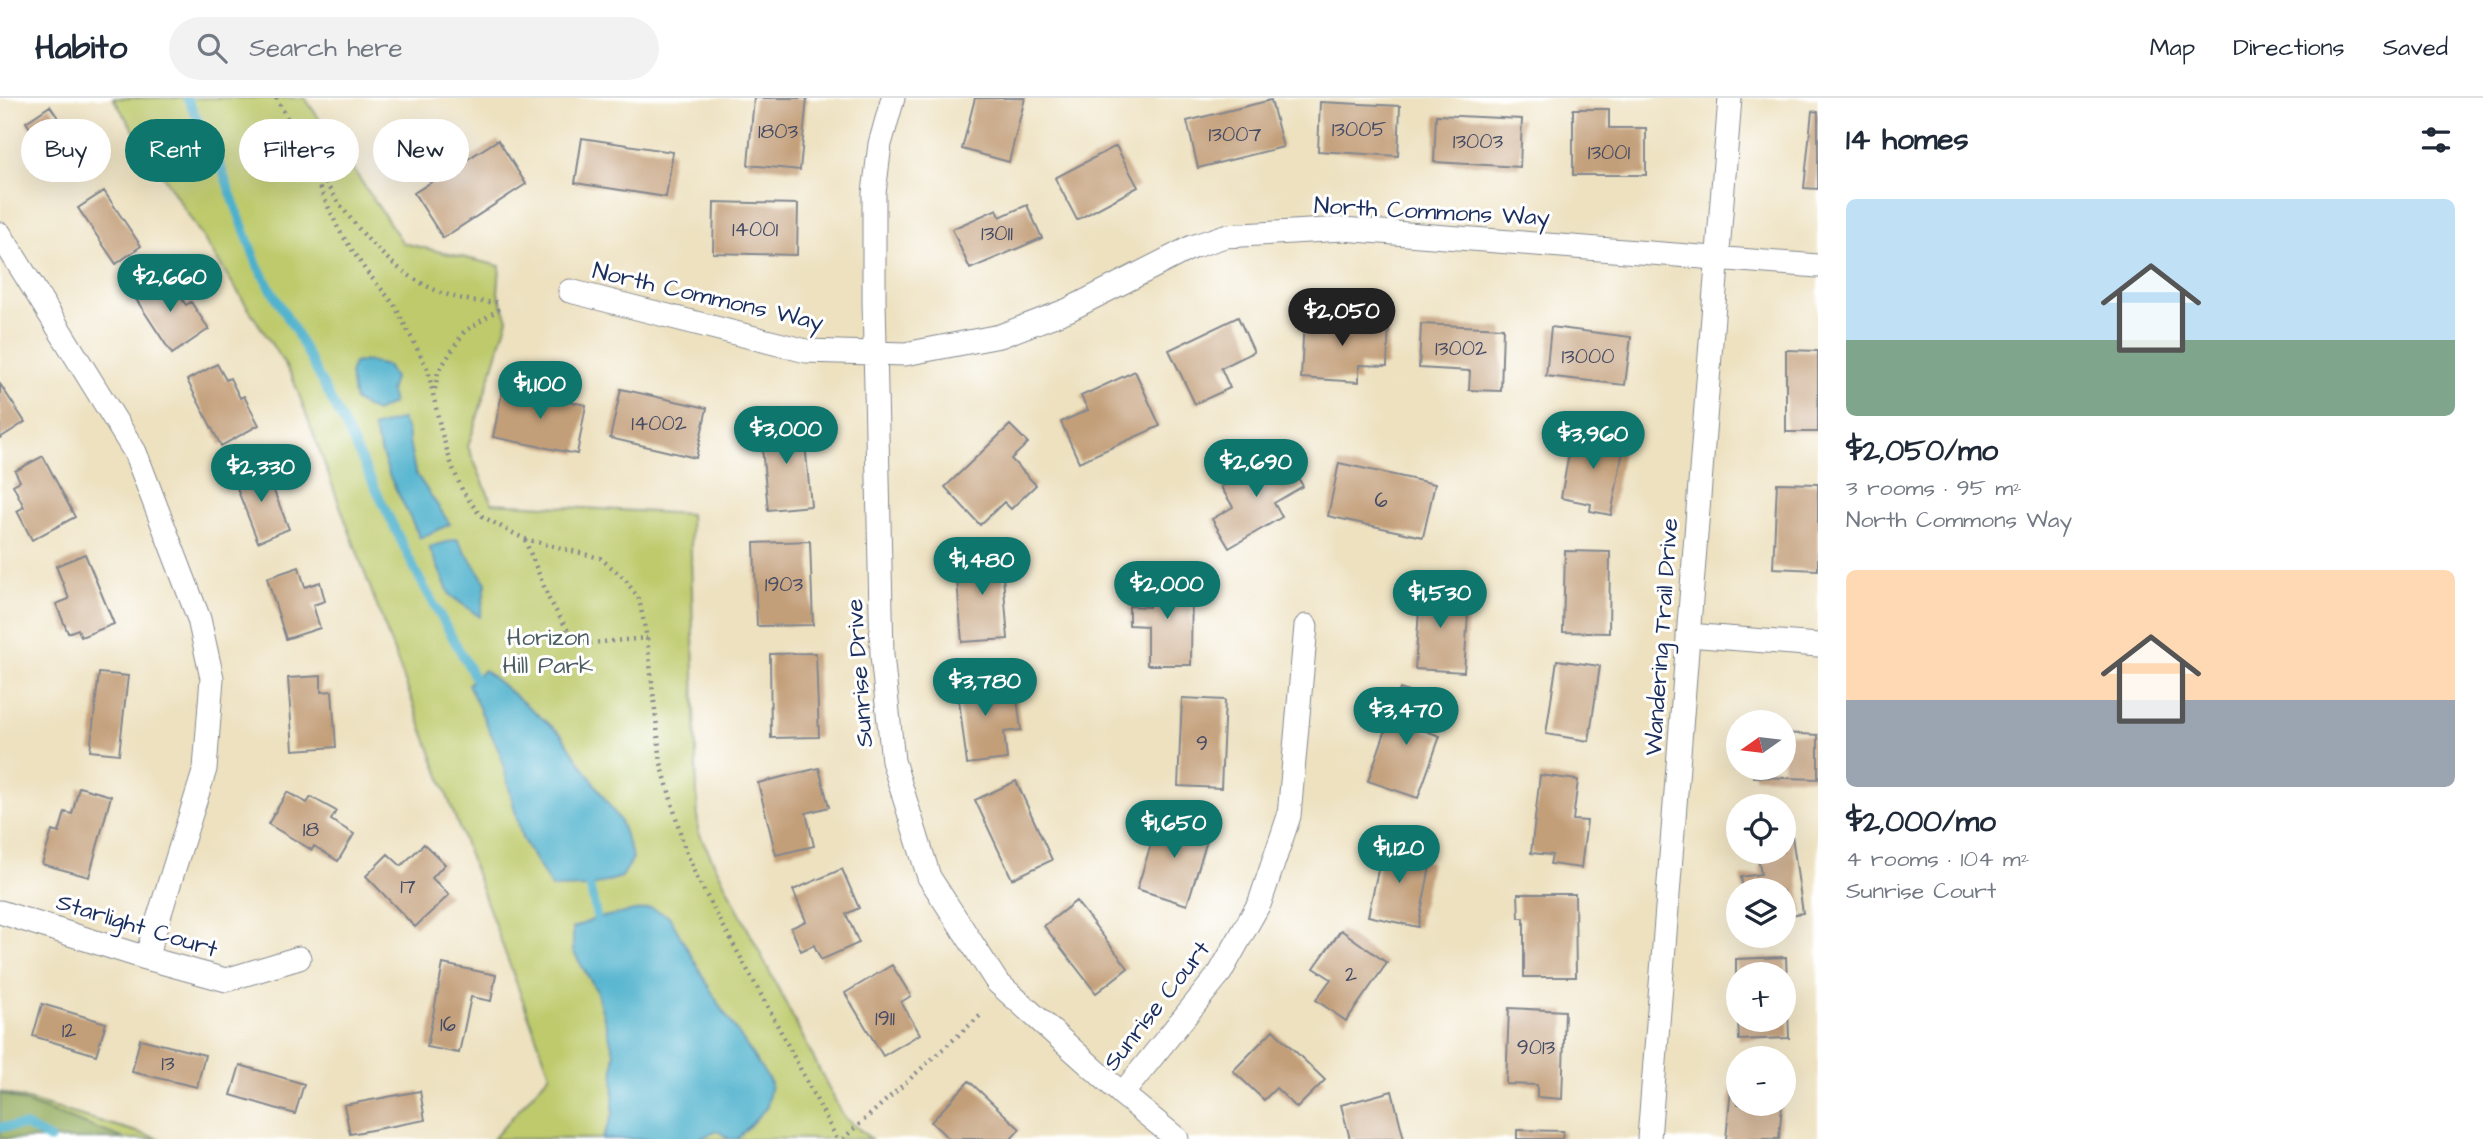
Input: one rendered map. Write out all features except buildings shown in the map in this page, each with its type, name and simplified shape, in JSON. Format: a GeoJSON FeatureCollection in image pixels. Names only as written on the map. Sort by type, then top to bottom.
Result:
{"type":"FeatureCollection","features":[{"type":"Feature","properties":{"kind":"street","name":"Sunrise Drive"},"geometry":{"type":"LineString","coordinates":[[893,98],[880,144],[874,193],[874,354],[882,655],[893,761],[929,877],[997,982],[1122,1094],[1177,1139]]}},
{"type":"Feature","properties":{"kind":"street","name":"Wandering Trail Drive"},"geometry":{"type":"LineString","coordinates":[[1649,1139],[1730,98]]}},
{"type":"Feature","properties":{"kind":"street","name":"North Commons Way"},"geometry":{"type":"LineString","coordinates":[[570,291],[806,351],[915,354],[1000,335],[1068,310],[1192,247],[1225,236],[1343,229],[1818,266]]}},
{"type":"Feature","properties":{"kind":"street"},"geometry":{"type":"LineString","coordinates":[[0,234],[135,452],[199,619],[212,678],[205,769],[146,958]]}},
{"type":"Feature","properties":{"kind":"street","name":"Sunrise Court"},"geometry":{"type":"LineString","coordinates":[[1122,1094],[1220,973],[1260,902],[1289,816],[1306,626]]}},
{"type":"Feature","properties":{"kind":"street"},"geometry":{"type":"LineString","coordinates":[[1688,635],[1818,645]]}},
{"type":"Feature","properties":{"kind":"street","name":"Starlight Court"},"geometry":{"type":"LineString","coordinates":[[0,912],[226,980],[299,958]]}},
{"type":"Feature","properties":{"kind":"path"},"geometry":{"type":"LineString","coordinates":[[276,98],[288,119]]}},
{"type":"Feature","properties":{"kind":"path"},"geometry":{"type":"LineString","coordinates":[[318,182],[339,230],[366,271],[394,303],[428,370],[441,431],[452,466],[463,492],[480,515],[525,539],[600,558],[624,578],[639,600],[647,638],[661,763],[682,843],[696,876],[837,1139]]}},
{"type":"Feature","properties":{"kind":"path"},"geometry":{"type":"LineString","coordinates":[[325,182],[358,230],[402,272],[452,298],[501,304],[464,332],[438,372],[434,393]]}},
{"type":"Feature","properties":{"kind":"path"},"geometry":{"type":"LineString","coordinates":[[525,539],[549,599],[568,631],[591,643],[647,638]]}},
{"type":"Feature","properties":{"kind":"path"},"geometry":{"type":"LineString","coordinates":[[843,1139],[982,1014]]}},
{"type":"Feature","properties":{"kind":"green space","name":"Horizon Hill Park"},"geometry":{"type":"Polygon","coordinates":[[[113,98],[305,98],[319,119],[239,119],[239,182],[359,182],[359,178],[403,243],[500,266],[498,293],[508,319],[468,447],[492,503],[690,514],[698,831],[843,1116],[871,1139],[493,1139],[550,1074],[292,376],[167,182],[225,182],[225,119],[127,119],[113,98]]]}},
{"type":"Feature","properties":{"kind":"green space"},"geometry":{"type":"Polygon","coordinates":[[[0,1092],[161,1139],[0,1139],[0,1092]]]}},
{"type":"Feature","properties":{"kind":"green space"},"geometry":{"type":"Polygon","coordinates":[[[0,1093],[125,1139],[0,1139],[0,1093]]]}},
{"type":"Feature","properties":{"kind":"water"},"geometry":{"type":"Polygon","coordinates":[[[366,361],[387,366],[394,378],[390,392],[393,403],[376,412],[355,401],[350,374],[354,363],[366,361]]]}},
{"type":"Feature","properties":{"kind":"water"},"geometry":{"type":"Polygon","coordinates":[[[402,419],[415,472],[450,524],[420,538],[390,477],[373,428],[402,419]]]}},
{"type":"Feature","properties":{"kind":"water"},"geometry":{"type":"Polygon","coordinates":[[[457,539],[486,583],[480,617],[450,595],[429,547],[457,539]]]}},
{"type":"Feature","properties":{"kind":"water"},"geometry":{"type":"Polygon","coordinates":[[[484,670],[561,734],[620,821],[633,858],[622,877],[590,887],[552,888],[522,838],[500,753],[468,684],[484,670]]]}},
{"type":"Feature","properties":{"kind":"water"},"geometry":{"type":"Polygon","coordinates":[[[651,908],[669,916],[718,1003],[771,1083],[767,1107],[737,1139],[729,1139],[718,1131],[698,1139],[602,1139],[613,1114],[614,1053],[596,990],[573,951],[573,928],[597,918],[651,908]]]}},
{"type":"Feature","properties":{"kind":"waterway"},"geometry":{"type":"LineString","coordinates":[[187,98],[218,159],[258,267],[297,334],[417,574],[475,678]]}},
{"type":"Feature","properties":{"kind":"waterway"},"geometry":{"type":"LineString","coordinates":[[590,887],[597,918]]}},
{"type":"Feature","properties":{"kind":"waterway"},"geometry":{"type":"LineString","coordinates":[[0,1127],[26,1126],[50,1139]]}}]}
